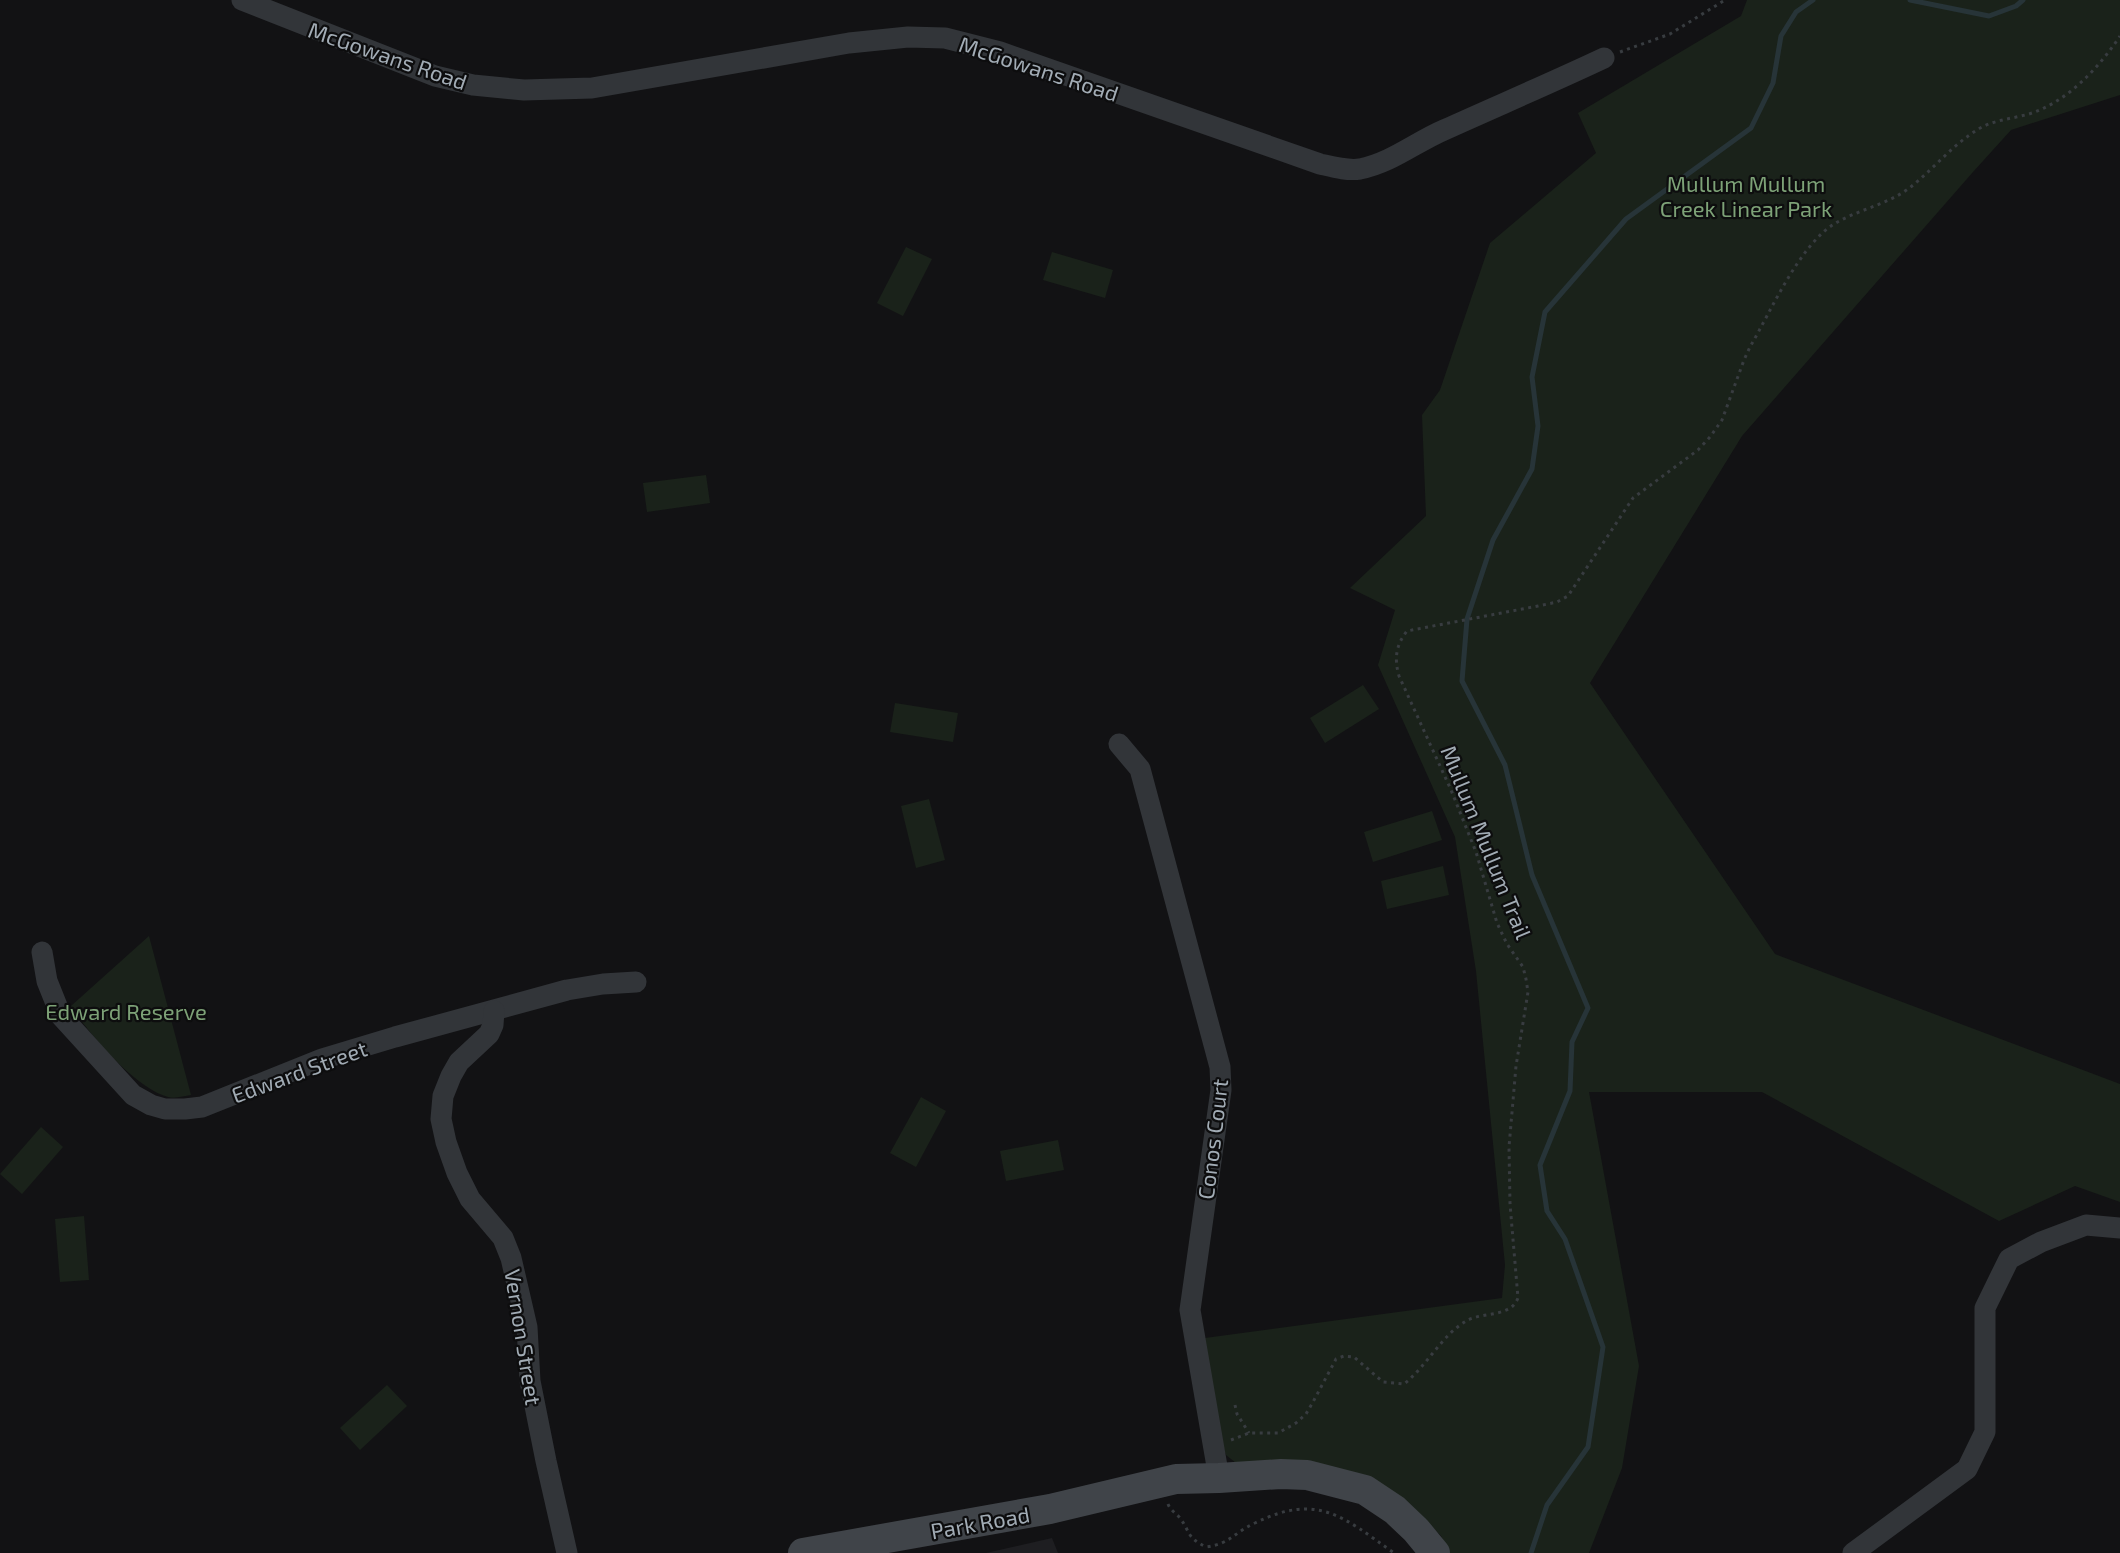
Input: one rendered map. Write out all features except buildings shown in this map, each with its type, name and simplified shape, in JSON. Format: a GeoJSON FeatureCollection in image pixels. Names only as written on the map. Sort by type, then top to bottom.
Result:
{"type":"FeatureCollection","features":[{"type":"Feature","properties":{"kind":"street","name":"McGowans Road"},"geometry":{"type":"LineString","coordinates":[[242,0],[435,75],[472,85],[524,90],[592,88],[849,44],[908,37],[945,38],[1000,52],[1320,164],[1357,169],[1373,166],[1436,134],[1604,58]]}},
{"type":"Feature","properties":{"kind":"street","name":"Conos Court"},"geometry":{"type":"LineString","coordinates":[[1119,744],[1140,769],[1220,1067],[1221,1090],[1190,1310],[1219,1478]]}},
{"type":"Feature","properties":{"kind":"street","name":"Edward Street"},"geometry":{"type":"LineString","coordinates":[[42,952],[47,981],[61,1016],[134,1095],[151,1105],[165,1109],[202,1107],[322,1059],[567,990],[603,984],[636,982]]}},
{"type":"Feature","properties":{"kind":"street","name":"Vernon Street"},"geometry":{"type":"LineString","coordinates":[[494,1011],[493,1025],[489,1034],[459,1062],[451,1076],[443,1096],[441,1119],[457,1173],[470,1199],[503,1238],[511,1258],[527,1327],[530,1381],[567,1553]]}},
{"type":"Feature","properties":{"kind":"street"},"geometry":{"type":"LineString","coordinates":[[1853,1553],[1967,1469],[1985,1432],[1985,1308],[2009,1259],[2041,1242],[2086,1225],[2120,1228]]}},
{"type":"Feature","properties":{"kind":"street","name":"Park Road"},"geometry":{"type":"LineString","coordinates":[[803,1553],[1050,1509],[1176,1479],[1281,1474],[1307,1475],[1365,1490],[1395,1510],[1435,1553]]}},
{"type":"Feature","properties":{"kind":"street","name":"Park Road"},"geometry":{"type":"LineString","coordinates":[[1050,1509],[1166,1497],[1219,1478]]}},
{"type":"Feature","properties":{"kind":"path"},"geometry":{"type":"LineString","coordinates":[[1604,58],[1670,34],[1725,0]]}},
{"type":"Feature","properties":{"kind":"path","name":"Mullum Mullum Trail"},"geometry":{"type":"LineString","coordinates":[[1213,1445],[1249,1433],[1278,1432],[1296,1423],[1310,1408],[1336,1359],[1344,1356],[1354,1357],[1383,1382],[1404,1384],[1416,1374],[1460,1325],[1483,1314],[1506,1311],[1514,1306],[1518,1298],[1510,1204],[1509,1147],[1516,1066],[1528,992],[1522,967],[1507,944],[1497,922],[1476,852],[1451,790],[1399,676],[1395,663],[1396,651],[1401,638],[1407,631],[1557,602],[1568,596],[1633,498],[1691,456],[1710,437],[1722,420],[1750,347],[1798,262],[1821,233],[1849,216],[1906,191],[1959,142],[1978,129],[2044,109],[2061,99],[2106,57],[2120,36]]}},
{"type":"Feature","properties":{"kind":"path"},"geometry":{"type":"LineString","coordinates":[[1235,1405],[1237,1414],[1249,1433]]}},
{"type":"Feature","properties":{"kind":"path"},"geometry":{"type":"LineString","coordinates":[[1166,1497],[1169,1508],[1182,1521],[1190,1537],[1206,1547],[1227,1542],[1256,1522],[1291,1510],[1320,1510],[1331,1512],[1350,1523],[1394,1553]]}},
{"type":"Feature","properties":{"kind":"shaded area"},"geometry":{"type":"Polygon","coordinates":[[[1052,1538],[1058,1553],[986,1553],[1052,1538]]]}},
{"type":"Feature","properties":{"kind":"green space","name":"Mullum Mullum Creek Linear Park"},"geometry":{"type":"Polygon","coordinates":[[[1747,0],[2120,0],[2120,95],[2011,130],[1973,172],[1742,436],[1590,683],[1775,954],[2120,1084],[2120,1202],[2075,1186],[1999,1221],[1762,1092],[1589,1092],[1639,1366],[1622,1468],[1589,1553],[1450,1553],[1441,1536],[1411,1505],[1236,1463],[1226,1455],[1218,1432],[1205,1338],[1502,1298],[1505,1265],[1476,971],[1455,837],[1378,665],[1395,610],[1350,588],[1426,516],[1422,415],[1440,390],[1490,243],[1596,153],[1578,113],[1741,16],[1747,0]]]}},
{"type":"Feature","properties":{"kind":"green space"},"geometry":{"type":"Polygon","coordinates":[[[906,247],[932,259],[903,316],[877,303],[906,247]]]}},
{"type":"Feature","properties":{"kind":"green space"},"geometry":{"type":"Polygon","coordinates":[[[1052,252],[1113,270],[1105,298],[1043,280],[1052,252]]]}},
{"type":"Feature","properties":{"kind":"green space"},"geometry":{"type":"Polygon","coordinates":[[[706,475],[710,503],[647,512],[643,483],[706,475]]]}},
{"type":"Feature","properties":{"kind":"green space"},"geometry":{"type":"Polygon","coordinates":[[[1363,685],[1379,709],[1325,743],[1310,718],[1363,685]]]}},
{"type":"Feature","properties":{"kind":"green space"},"geometry":{"type":"Polygon","coordinates":[[[895,703],[958,713],[953,742],[890,732],[895,703]]]}},
{"type":"Feature","properties":{"kind":"green space"},"geometry":{"type":"Polygon","coordinates":[[[929,799],[945,860],[916,868],[901,806],[929,799]]]}},
{"type":"Feature","properties":{"kind":"green space"},"geometry":{"type":"Polygon","coordinates":[[[1432,811],[1442,840],[1373,862],[1364,832],[1432,811]]]}},
{"type":"Feature","properties":{"kind":"green space"},"geometry":{"type":"Polygon","coordinates":[[[1443,866],[1449,895],[1387,909],[1381,881],[1443,866]]]}},
{"type":"Feature","properties":{"kind":"green space","name":"Edward Reserve"},"geometry":{"type":"Polygon","coordinates":[[[149,936],[191,1095],[168,1097],[141,1083],[101,1045],[71,1006],[149,936]]]}},
{"type":"Feature","properties":{"kind":"green space"},"geometry":{"type":"Polygon","coordinates":[[[921,1097],[946,1111],[916,1167],[890,1153],[921,1097]]]}},
{"type":"Feature","properties":{"kind":"green space"},"geometry":{"type":"Polygon","coordinates":[[[41,1127],[63,1147],[22,1194],[0,1174],[41,1127]]]}},
{"type":"Feature","properties":{"kind":"green space"},"geometry":{"type":"Polygon","coordinates":[[[1058,1140],[1064,1170],[1006,1181],[1000,1151],[1058,1140]]]}},
{"type":"Feature","properties":{"kind":"green space"},"geometry":{"type":"Polygon","coordinates":[[[84,1216],[89,1280],[60,1282],[55,1219],[84,1216]]]}},
{"type":"Feature","properties":{"kind":"green space"},"geometry":{"type":"Polygon","coordinates":[[[387,1385],[407,1406],[360,1450],[340,1428],[387,1385]]]}},
{"type":"Feature","properties":{"kind":"waterway"},"geometry":{"type":"LineString","coordinates":[[1531,1553],[1547,1505],[1588,1447],[1603,1347],[1565,1239],[1547,1211],[1540,1165],[1570,1091],[1572,1042],[1588,1008],[1532,875],[1505,765],[1462,681],[1467,619],[1493,540],[1532,469],[1538,426],[1532,377],[1545,312],[1626,219],[1751,128],[1773,83],[1781,36],[1796,12],[1813,0]]}},
{"type":"Feature","properties":{"kind":"waterway"},"geometry":{"type":"LineString","coordinates":[[1910,0],[1989,16],[2016,6],[2023,0]]}}]}
